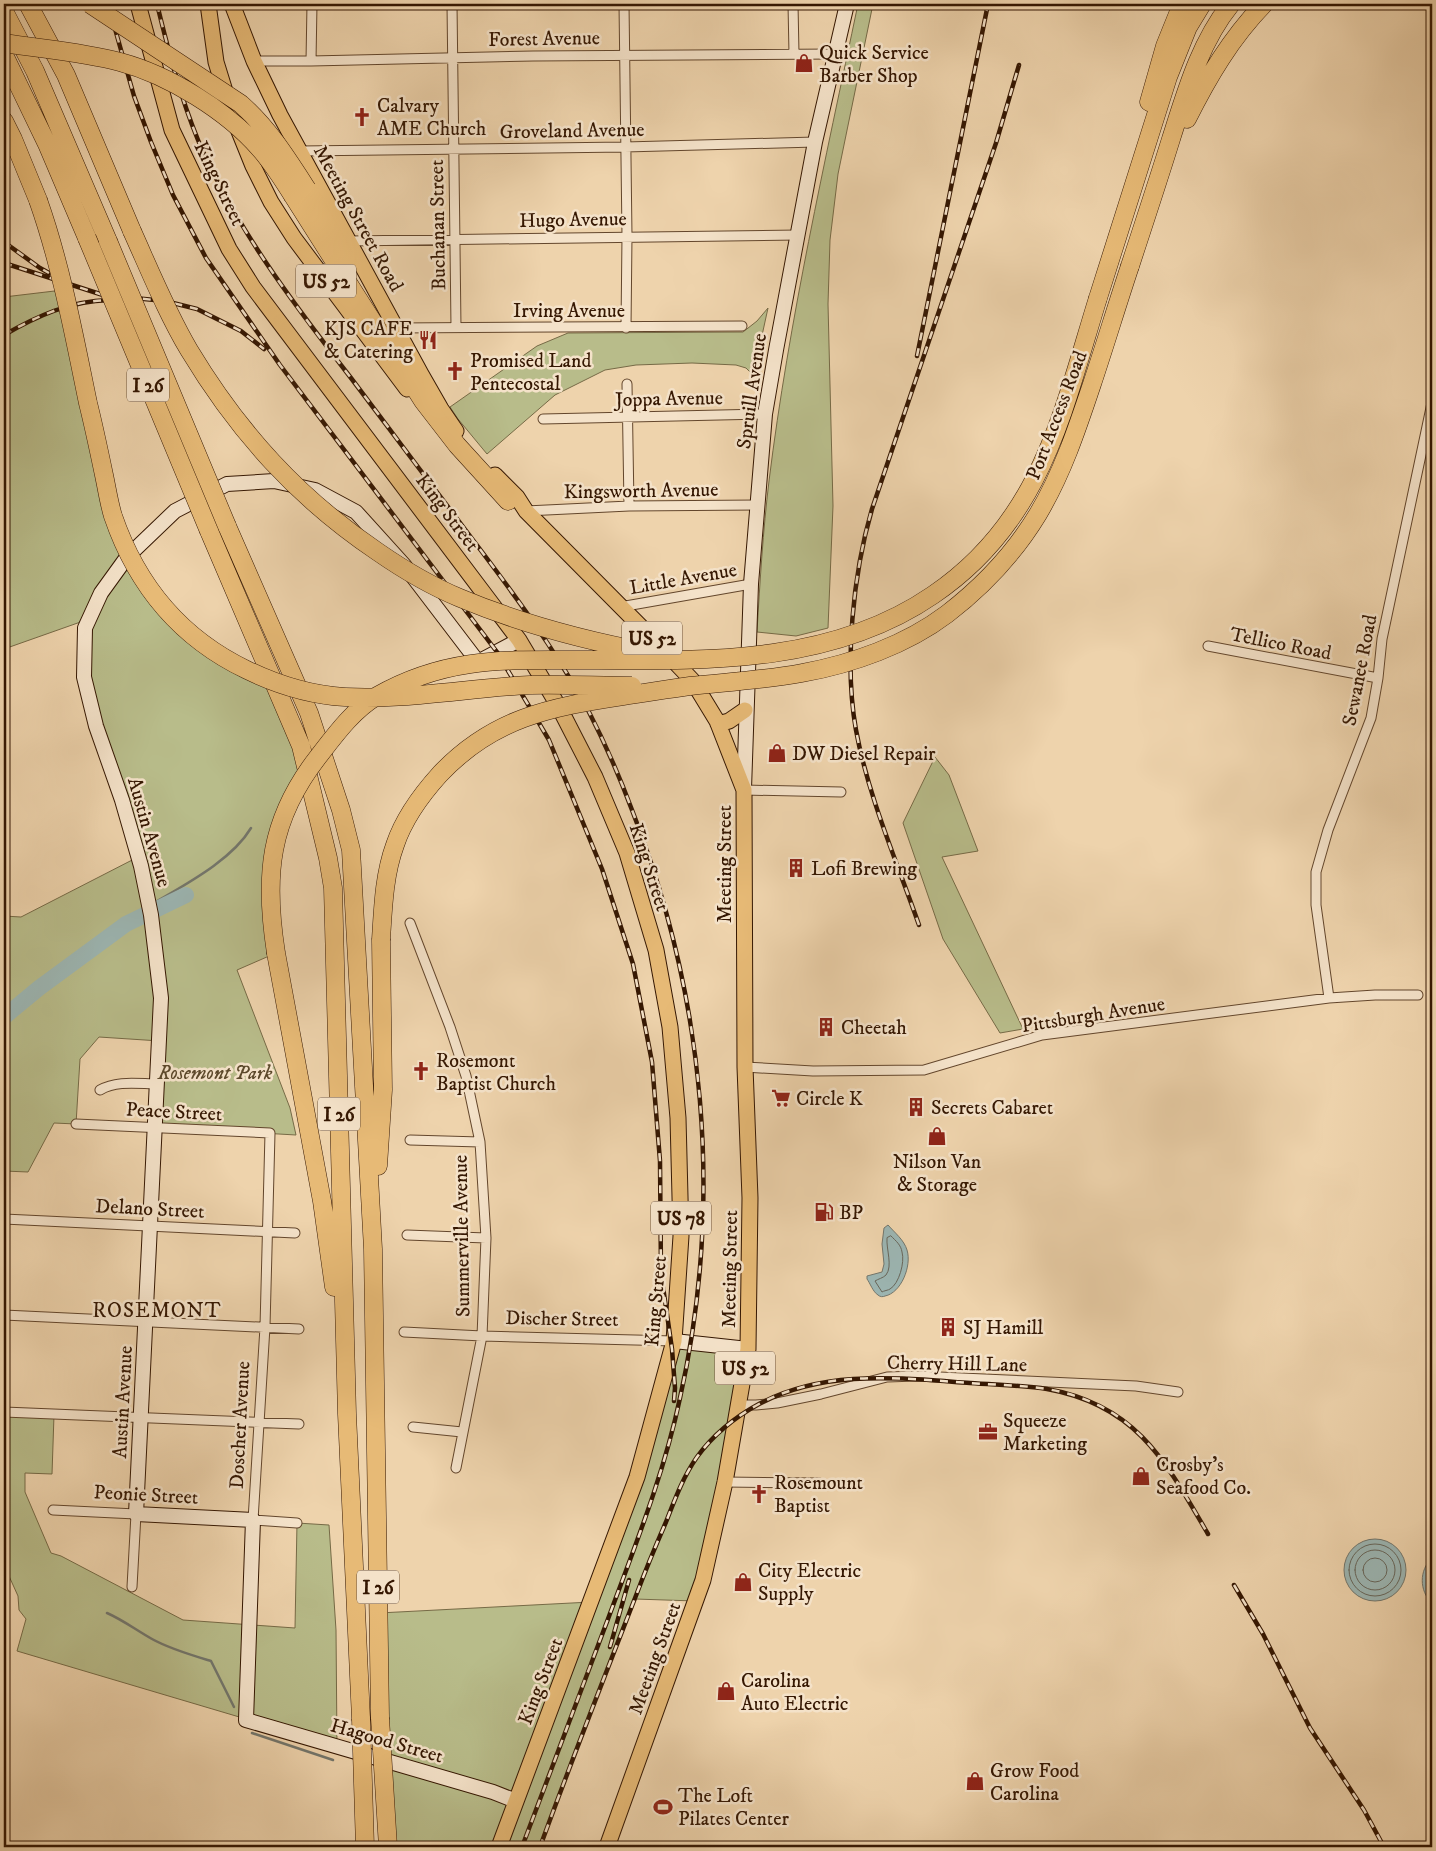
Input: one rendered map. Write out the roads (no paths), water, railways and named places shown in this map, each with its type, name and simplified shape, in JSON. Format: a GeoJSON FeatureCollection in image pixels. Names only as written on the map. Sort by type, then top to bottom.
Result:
{"type":"FeatureCollection","features":[{"type":"Feature","properties":{"kind":"highway"},"geometry":{"type":"LineString","coordinates":[[28,4],[66,75],[132,231],[176,326],[212,387],[267,458],[300,492],[342,527],[406,570],[450,594],[489,610],[583,638],[665,656],[702,660]]}},
{"type":"Feature","properties":{"kind":"highway"},"geometry":{"type":"LineString","coordinates":[[90,4],[241,104],[256,117],[278,143],[300,193],[424,401],[457,445],[508,501]]}},
{"type":"Feature","properties":{"kind":"highway"},"geometry":{"type":"LineString","coordinates":[[1133,184],[1141,135],[1156,76],[1174,21],[1182,4]]}},
{"type":"Feature","properties":{"kind":"highway","name":"Port Access Road"},"geometry":{"type":"LineString","coordinates":[[702,660],[781,653],[826,644],[905,613],[934,595],[956,578],[999,535],[1023,502],[1046,457],[1058,426],[1133,184],[1173,65],[1188,27],[1202,4]]}},
{"type":"Feature","properties":{"kind":"highway","name":"Port Access Road"},"geometry":{"type":"LineString","coordinates":[[688,686],[800,674],[845,663],[900,642],[946,615],[990,575],[1021,539],[1037,515],[1066,458],[1078,427],[1181,106],[1200,57],[1219,20],[1231,4]]}},
{"type":"Feature","properties":{"kind":"highway"},"geometry":{"type":"LineString","coordinates":[[1154,192],[1180,133],[1216,64],[1240,30],[1264,4]]}},
{"type":"Feature","properties":{"kind":"highway","name":"I 26"},"geometry":{"type":"LineString","coordinates":[[4,11],[35,71],[227,526],[309,713],[342,810],[351,850],[372,1249],[380,1718],[388,1847]]}},
{"type":"Feature","properties":{"kind":"highway"},"geometry":{"type":"LineString","coordinates":[[4,43],[119,62],[143,70],[178,86],[212,107],[249,137],[277,170],[300,193],[419,382],[444,419],[480,460]]}},
{"type":"Feature","properties":{"kind":"highway","name":"I 26"},"geometry":{"type":"LineString","coordinates":[[4,55],[47,144],[209,532],[301,746],[328,858],[333,888],[347,1414],[365,1847]]}},
{"type":"Feature","properties":{"kind":"highway"},"geometry":{"type":"LineString","coordinates":[[4,120],[38,200],[47,227],[113,514],[128,552],[150,590],[178,622],[199,642],[235,664],[287,687],[344,696],[408,696],[531,685],[688,686]]}},
{"type":"Feature","properties":{"kind":"highway"},"geometry":{"type":"LineString","coordinates":[[347,1414],[328,1241],[270,914],[270,875],[279,827],[288,803],[329,742],[360,709],[376,697],[432,672],[468,664],[504,660],[702,660]]}},
{"type":"Feature","properties":{"kind":"highway"},"geometry":{"type":"LineString","coordinates":[[372,1249],[383,1090],[381,940],[383,901],[388,869],[401,831],[414,805],[432,783],[461,754],[498,729],[540,712],[589,701],[688,686]]}},
{"type":"Feature","properties":{"kind":"main road","name":"King Street"},"geometry":{"type":"LineString","coordinates":[[138,4],[172,130],[229,249],[253,287],[520,640],[559,706],[595,777],[627,853],[656,950],[670,1026],[678,1118],[681,1236],[674,1341],[637,1477],[499,1847]]}},
{"type":"Feature","properties":{"kind":"main road","name":"Meeting Street Road"},"geometry":{"type":"LineString","coordinates":[[208,4],[215,54],[232,114],[253,166],[282,221],[429,418],[461,456],[508,501],[526,511]]}},
{"type":"Feature","properties":{"kind":"main road","name":"Meeting Street Road"},"geometry":{"type":"LineString","coordinates":[[232,4],[254,61],[280,115],[446,416],[480,460],[517,497],[526,511],[692,680],[718,724],[744,790]]}},
{"type":"Feature","properties":{"kind":"main road"},"geometry":{"type":"LineString","coordinates":[[718,724],[729,721],[746,710]]}},
{"type":"Feature","properties":{"kind":"main road","name":"Meeting Street"},"geometry":{"type":"LineString","coordinates":[[607,1847],[703,1580],[725,1482],[748,1349],[750,1198],[745,1067],[744,790]]}},
{"type":"Feature","properties":{"kind":"street"},"geometry":{"type":"LineString","coordinates":[[311,61],[312,4]]}},
{"type":"Feature","properties":{"kind":"street","name":"Buchanan Street"},"geometry":{"type":"LineString","coordinates":[[452,4],[451,56],[456,327]]}},
{"type":"Feature","properties":{"kind":"street"},"geometry":{"type":"LineString","coordinates":[[624,4],[624,147],[627,236],[626,328]]}},
{"type":"Feature","properties":{"kind":"street"},"geometry":{"type":"LineString","coordinates":[[793,4],[794,54]]}},
{"type":"Feature","properties":{"kind":"street","name":"Spruill Avenue"},"geometry":{"type":"LineString","coordinates":[[744,790],[751,584],[766,414],[774,357],[815,142],[847,4]]}},
{"type":"Feature","properties":{"kind":"street","name":"Forest Avenue"},"geometry":{"type":"LineString","coordinates":[[254,61],[451,56],[835,54]]}},
{"type":"Feature","properties":{"kind":"street","name":"Groveland Avenue"},"geometry":{"type":"LineString","coordinates":[[300,151],[624,147],[815,142]]}},
{"type":"Feature","properties":{"kind":"street","name":"Hugo Avenue"},"geometry":{"type":"LineString","coordinates":[[349,241],[798,234]]}},
{"type":"Feature","properties":{"kind":"street","name":"Irving Avenue"},"geometry":{"type":"LineString","coordinates":[[396,328],[742,326]]}},
{"type":"Feature","properties":{"kind":"street"},"geometry":{"type":"LineString","coordinates":[[627,384],[629,506]]}},
{"type":"Feature","properties":{"kind":"street","name":"Sewanee Road"},"geometry":{"type":"LineString","coordinates":[[1329,998],[1316,905],[1316,872],[1328,830],[1371,718],[1382,639],[1432,403]]}},
{"type":"Feature","properties":{"kind":"street","name":"Joppa Avenue"},"geometry":{"type":"LineString","coordinates":[[543,420],[628,416],[766,414]]}},
{"type":"Feature","properties":{"kind":"street","name":"Austin Avenue"},"geometry":{"type":"LineString","coordinates":[[132,1587],[161,998],[150,910],[141,866],[125,809],[96,726],[84,677],[85,628],[101,593],[127,557],[175,511],[227,484],[274,482],[315,490],[356,512],[404,565],[478,662],[520,640]]}},
{"type":"Feature","properties":{"kind":"street","name":"Kingsworth Avenue"},"geometry":{"type":"LineString","coordinates":[[526,511],[629,506],[757,505]]}},
{"type":"Feature","properties":{"kind":"street","name":"Little Avenue"},"geometry":{"type":"LineString","coordinates":[[620,607],[751,584]]}},
{"type":"Feature","properties":{"kind":"street","name":"Tellico Road"},"geometry":{"type":"LineString","coordinates":[[1208,646],[1378,678]]}},
{"type":"Feature","properties":{"kind":"street"},"geometry":{"type":"LineString","coordinates":[[744,790],[841,792]]}},
{"type":"Feature","properties":{"kind":"street","name":"Summerville Avenue"},"geometry":{"type":"LineString","coordinates":[[410,923],[450,1027],[466,1076],[480,1142],[486,1238],[482,1336],[456,1468]]}},
{"type":"Feature","properties":{"kind":"street","name":"Pittsburgh Avenue"},"geometry":{"type":"LineString","coordinates":[[745,1067],[813,1071],[924,1070],[1042,1035],[1329,998],[1418,995]]}},
{"type":"Feature","properties":{"kind":"street"},"geometry":{"type":"LineString","coordinates":[[100,1090],[106,1086],[124,1083],[158,1084]]}},
{"type":"Feature","properties":{"kind":"street","name":"Peace Street"},"geometry":{"type":"LineString","coordinates":[[76,1124],[270,1133]]}},
{"type":"Feature","properties":{"kind":"street","name":"Doscher Avenue"},"geometry":{"type":"LineString","coordinates":[[246,1720],[253,1520],[265,1327],[270,1133]]}},
{"type":"Feature","properties":{"kind":"street"},"geometry":{"type":"LineString","coordinates":[[410,1140],[480,1142]]}},
{"type":"Feature","properties":{"kind":"street","name":"Delano Street"},"geometry":{"type":"LineString","coordinates":[[4,1219],[294,1233]]}},
{"type":"Feature","properties":{"kind":"street"},"geometry":{"type":"LineString","coordinates":[[407,1235],[486,1238]]}},
{"type":"Feature","properties":{"kind":"street"},"geometry":{"type":"LineString","coordinates":[[4,1314],[299,1329]]}},
{"type":"Feature","properties":{"kind":"street","name":"Discher Street"},"geometry":{"type":"LineString","coordinates":[[404,1332],[674,1341],[748,1349]]}},
{"type":"Feature","properties":{"kind":"street","name":"Cherry Hill Lane"},"geometry":{"type":"LineString","coordinates":[[738,1405],[777,1403],[887,1377],[917,1376],[1136,1386],[1178,1392]]}},
{"type":"Feature","properties":{"kind":"street"},"geometry":{"type":"LineString","coordinates":[[4,1412],[299,1424]]}},
{"type":"Feature","properties":{"kind":"street"},"geometry":{"type":"LineString","coordinates":[[413,1427],[462,1432]]}},
{"type":"Feature","properties":{"kind":"street"},"geometry":{"type":"LineString","coordinates":[[725,1482],[819,1483]]}},
{"type":"Feature","properties":{"kind":"street","name":"Peonie Street"},"geometry":{"type":"LineString","coordinates":[[53,1510],[297,1523]]}},
{"type":"Feature","properties":{"kind":"street","name":"Hagood Street"},"geometry":{"type":"LineString","coordinates":[[246,1720],[493,1792],[516,1801]]}},
{"type":"Feature","properties":{"kind":"water"},"geometry":{"type":"Polygon","coordinates":[[[888,1225],[906,1246],[908,1264],[904,1278],[896,1290],[891,1294],[881,1297],[875,1292],[867,1276],[882,1272],[884,1264],[882,1244],[884,1228],[888,1225]]]}},
{"type":"Feature","properties":{"kind":"water"},"geometry":{"type":"Polygon","coordinates":[[[1375,1539],[1387,1541],[1397,1548],[1404,1558],[1406,1570],[1404,1582],[1397,1592],[1387,1599],[1375,1601],[1363,1599],[1353,1592],[1346,1582],[1344,1570],[1346,1558],[1353,1548],[1363,1541],[1375,1539]]]}},
{"type":"Feature","properties":{"kind":"water"},"geometry":{"type":"Polygon","coordinates":[[[1432,1558],[1432,1603],[1425,1593],[1422,1580],[1425,1568],[1432,1558]]]}},
{"type":"Feature","properties":{"kind":"waterway"},"geometry":{"type":"LineString","coordinates":[[154,903],[220,861],[243,840],[251,828]]}},
{"type":"Feature","properties":{"kind":"waterway"},"geometry":{"type":"LineString","coordinates":[[4,1017],[39,988],[126,924],[186,895]]}},
{"type":"Feature","properties":{"kind":"waterway"},"geometry":{"type":"LineString","coordinates":[[4,1010],[72,957],[145,908]]}},
{"type":"Feature","properties":{"kind":"waterway"},"geometry":{"type":"LineString","coordinates":[[107,1613],[159,1643],[211,1661],[234,1707]]}},
{"type":"Feature","properties":{"kind":"waterway"},"geometry":{"type":"LineString","coordinates":[[252,1733],[333,1760]]}},
{"type":"Feature","properties":{"kind":"railway"},"geometry":{"type":"LineString","coordinates":[[108,4],[134,96],[151,142],[173,195],[206,258],[280,365],[497,652],[549,740],[602,869],[633,964],[652,1062],[660,1161],[661,1273],[672,1349],[674,1401]]}},
{"type":"Feature","properties":{"kind":"railway"},"geometry":{"type":"LineString","coordinates":[[157,4],[180,89],[198,140],[229,203],[247,234],[287,293],[518,601],[561,664],[587,708],[622,784],[657,881],[676,953],[691,1026],[700,1100],[703,1175],[701,1249],[694,1324],[680,1398],[666,1454],[648,1510],[522,1847]]}},
{"type":"Feature","properties":{"kind":"railway"},"geometry":{"type":"LineString","coordinates":[[917,356],[988,4]]}},
{"type":"Feature","properties":{"kind":"railway"},"geometry":{"type":"LineString","coordinates":[[919,925],[875,804],[856,730],[852,704],[851,677],[852,619],[855,590],[865,534],[872,509],[996,143],[1019,65]]}},
{"type":"Feature","properties":{"kind":"railway"},"geometry":{"type":"LineString","coordinates":[[4,242],[49,273]]}},
{"type":"Feature","properties":{"kind":"railway"},"geometry":{"type":"LineString","coordinates":[[4,263],[103,295],[165,301],[197,309],[241,331],[264,349]]}},
{"type":"Feature","properties":{"kind":"railway"},"geometry":{"type":"LineString","coordinates":[[4,335],[54,311],[81,303],[109,300]]}},
{"type":"Feature","properties":{"kind":"railway"},"geometry":{"type":"LineString","coordinates":[[540,1847],[644,1575],[683,1480],[697,1457],[710,1441],[733,1421],[759,1404],[784,1393],[810,1385],[862,1378],[916,1379],[1028,1387],[1047,1389],[1078,1397],[1104,1408],[1126,1423],[1145,1440],[1178,1483],[1208,1534]]}},
{"type":"Feature","properties":{"kind":"railway"},"geometry":{"type":"LineString","coordinates":[[610,1647],[629,1580]]}},
{"type":"Feature","properties":{"kind":"railway"},"geometry":{"type":"LineString","coordinates":[[1234,1585],[1263,1634],[1310,1728],[1364,1810],[1384,1847]]}},
{"type":"Feature","properties":{"kind":"place","name":"Quick Service Barber Shop"},"geometry":{"type":"Point","coordinates":[804,63]}},
{"type":"Feature","properties":{"kind":"place","name":"Calvary AME Church"},"geometry":{"type":"Point","coordinates":[362,117]}},
{"type":"Feature","properties":{"kind":"place","name":"KJS CAFE & Catering"},"geometry":{"type":"Point","coordinates":[428,340]}},
{"type":"Feature","properties":{"kind":"place","name":"Promised Land Pentecostal"},"geometry":{"type":"Point","coordinates":[455,371]}},
{"type":"Feature","properties":{"kind":"place","name":"DW Diesel Repair"},"geometry":{"type":"Point","coordinates":[777,753]}},
{"type":"Feature","properties":{"kind":"place","name":"Lofi Brewing"},"geometry":{"type":"Point","coordinates":[796,868]}},
{"type":"Feature","properties":{"kind":"place","name":"Cheetah"},"geometry":{"type":"Point","coordinates":[826,1027]}},
{"type":"Feature","properties":{"kind":"place","name":"Rosemont Baptist Church"},"geometry":{"type":"Point","coordinates":[421,1071]}},
{"type":"Feature","properties":{"kind":"place","name":"Circle K"},"geometry":{"type":"Point","coordinates":[781,1098]}},
{"type":"Feature","properties":{"kind":"place","name":"Secrets Cabaret"},"geometry":{"type":"Point","coordinates":[916,1107]}},
{"type":"Feature","properties":{"kind":"place","name":"Nilson Van & Storage"},"geometry":{"type":"Point","coordinates":[937,1136]}},
{"type":"Feature","properties":{"kind":"place","name":"BP"},"geometry":{"type":"Point","coordinates":[824,1212]}},
{"type":"Feature","properties":{"kind":"place","name":"SJ Hamill"},"geometry":{"type":"Point","coordinates":[948,1327]}},
{"type":"Feature","properties":{"kind":"place","name":"Squeeze Marketing"},"geometry":{"type":"Point","coordinates":[988,1432]}},
{"type":"Feature","properties":{"kind":"place","name":"Crosby's Seafood Co."},"geometry":{"type":"Point","coordinates":[1141,1476]}},
{"type":"Feature","properties":{"kind":"place","name":"Rosemount Baptist"},"geometry":{"type":"Point","coordinates":[759,1494]}},
{"type":"Feature","properties":{"kind":"place","name":"City Electric Supply"},"geometry":{"type":"Point","coordinates":[743,1582]}},
{"type":"Feature","properties":{"kind":"place","name":"Carolina Auto Electric"},"geometry":{"type":"Point","coordinates":[726,1691]}},
{"type":"Feature","properties":{"kind":"place","name":"Grow Food Carolina"},"geometry":{"type":"Point","coordinates":[975,1781]}},
{"type":"Feature","properties":{"kind":"place","name":"The Loft Pilates Center"},"geometry":{"type":"Point","coordinates":[663,1807]}},
{"type":"Feature","properties":{"kind":"district","name":"ROSEMONT"},"geometry":{"type":"Point","coordinates":[157,1310]}},
{"type":"Feature","properties":{"kind":"park label","name":"Rosemont Park"},"geometry":{"type":"Point","coordinates":[215,1072]}}]}
